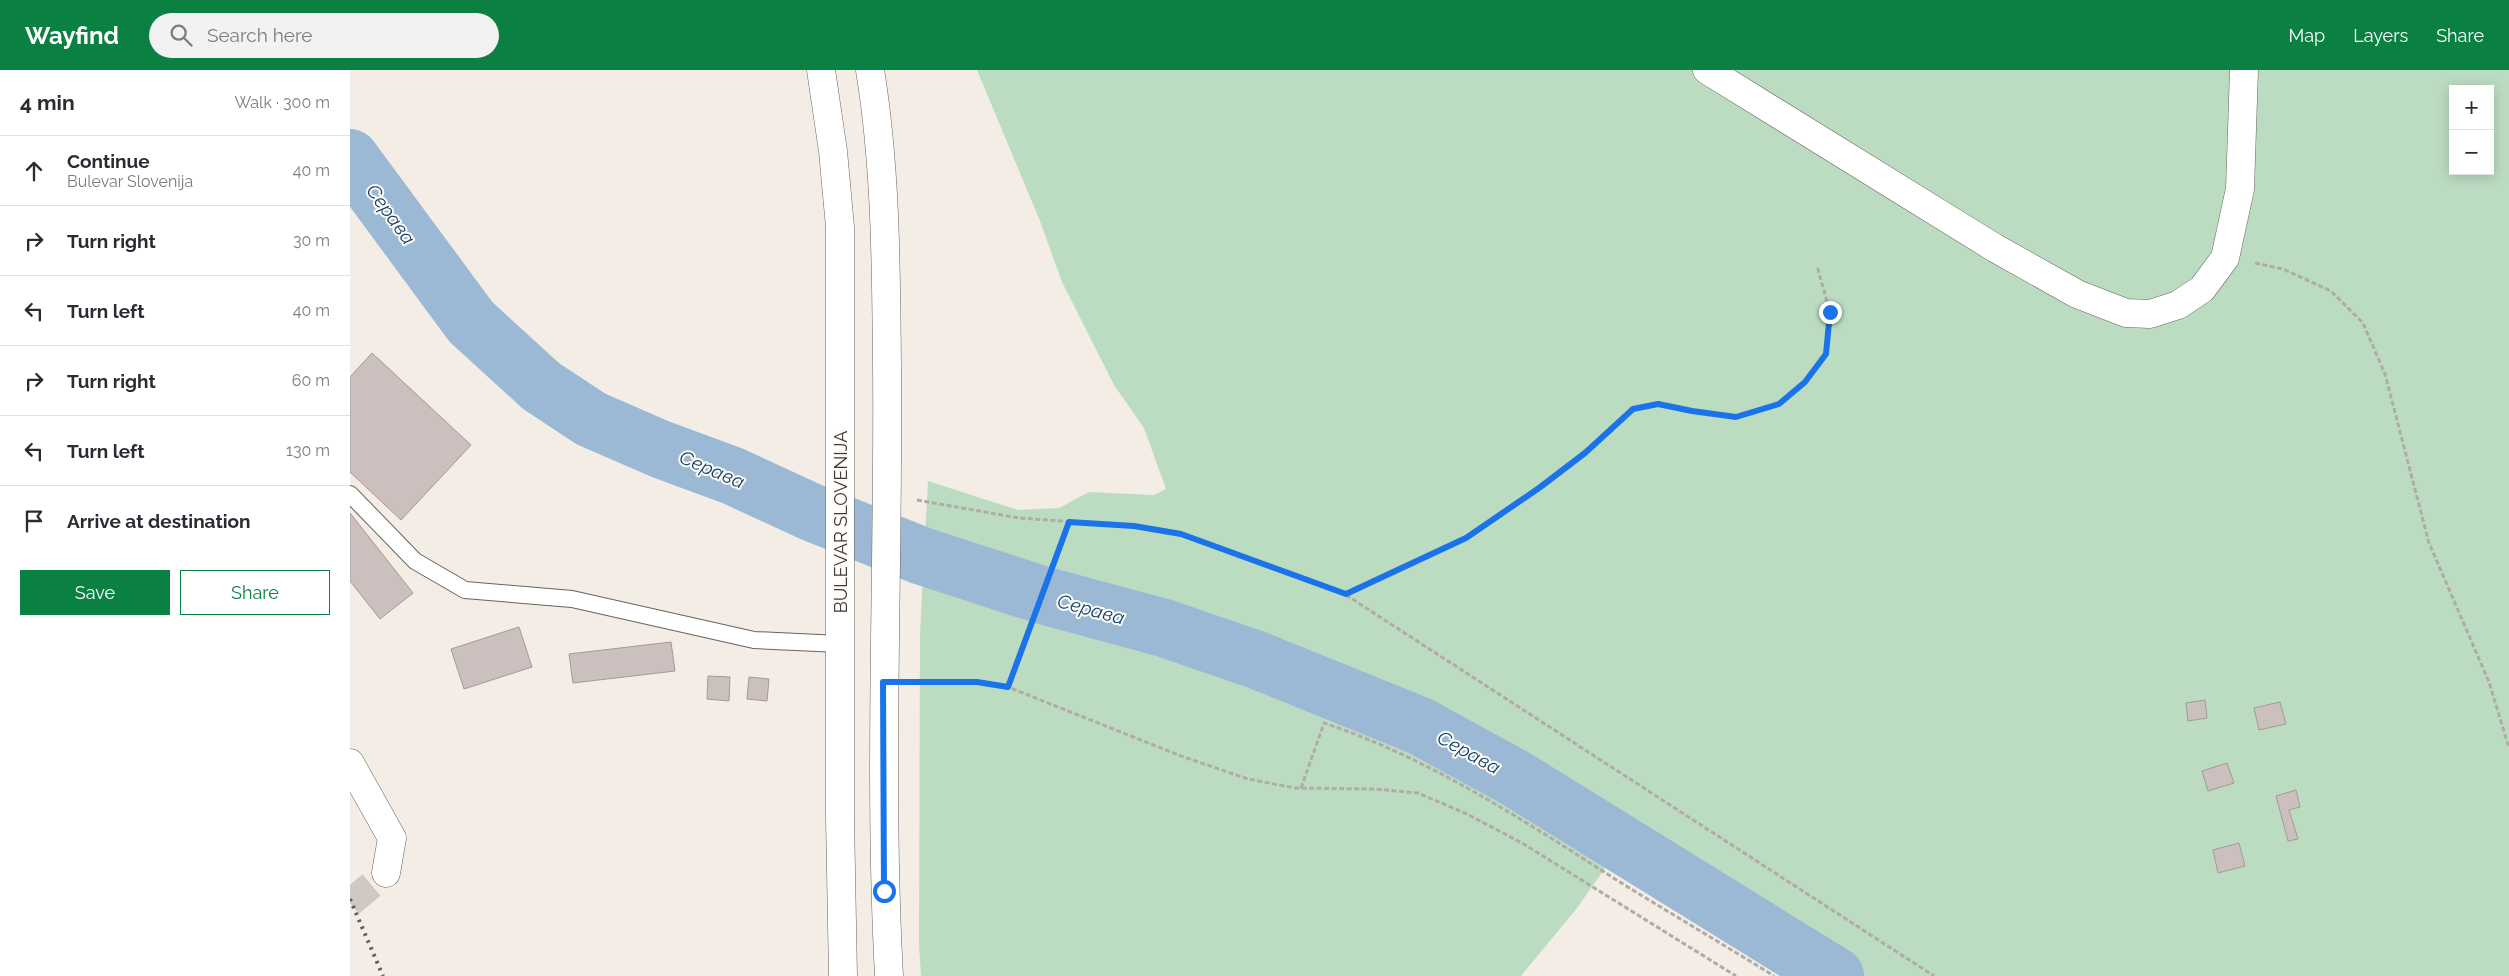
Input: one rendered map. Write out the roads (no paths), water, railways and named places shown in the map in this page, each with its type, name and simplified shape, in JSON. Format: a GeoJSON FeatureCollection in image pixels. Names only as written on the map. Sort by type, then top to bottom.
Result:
{"type":"FeatureCollection","features":[{"type":"Feature","properties":{"kind":"street","name":"BULEVAR SLOVENIJA"},"geometry":{"type":"LineString","coordinates":[[821,70],[840,227],[840,644],[844,976]]}},
{"type":"Feature","properties":{"kind":"street"},"geometry":{"type":"LineString","coordinates":[[870,70],[878,118],[886,230],[888,437],[883,682],[884,891],[888,976]]}},
{"type":"Feature","properties":{"kind":"street"},"geometry":{"type":"LineString","coordinates":[[1707,70],[1995,248],[2077,294],[2126,313],[2150,314],[2178,305],[2202,289],[2225,258],[2240,189],[2244,70]]}},
{"type":"Feature","properties":{"kind":"street"},"geometry":{"type":"LineString","coordinates":[[350,763],[392,838],[386,873]]}},
{"type":"Feature","properties":{"kind":"lane"},"geometry":{"type":"LineString","coordinates":[[350,494],[415,560],[465,590],[572,598],[754,640],[840,644]]}},
{"type":"Feature","properties":{"kind":"waterway","name":"Серава"},"geometry":{"type":"LineString","coordinates":[[350,158],[471,322],[541,386],[591,419],[660,449],[733,476],[811,512],[922,556],[1042,595],[1164,628],[1257,660],[1420,726],[1515,778],[1835,976]]}},
{"type":"Feature","properties":{"kind":"tunnel"},"geometry":{"type":"LineString","coordinates":[[350,903],[386,873]]}},
{"type":"Feature","properties":{"kind":"railway"},"geometry":{"type":"LineString","coordinates":[[350,899],[383,976]]}}]}
